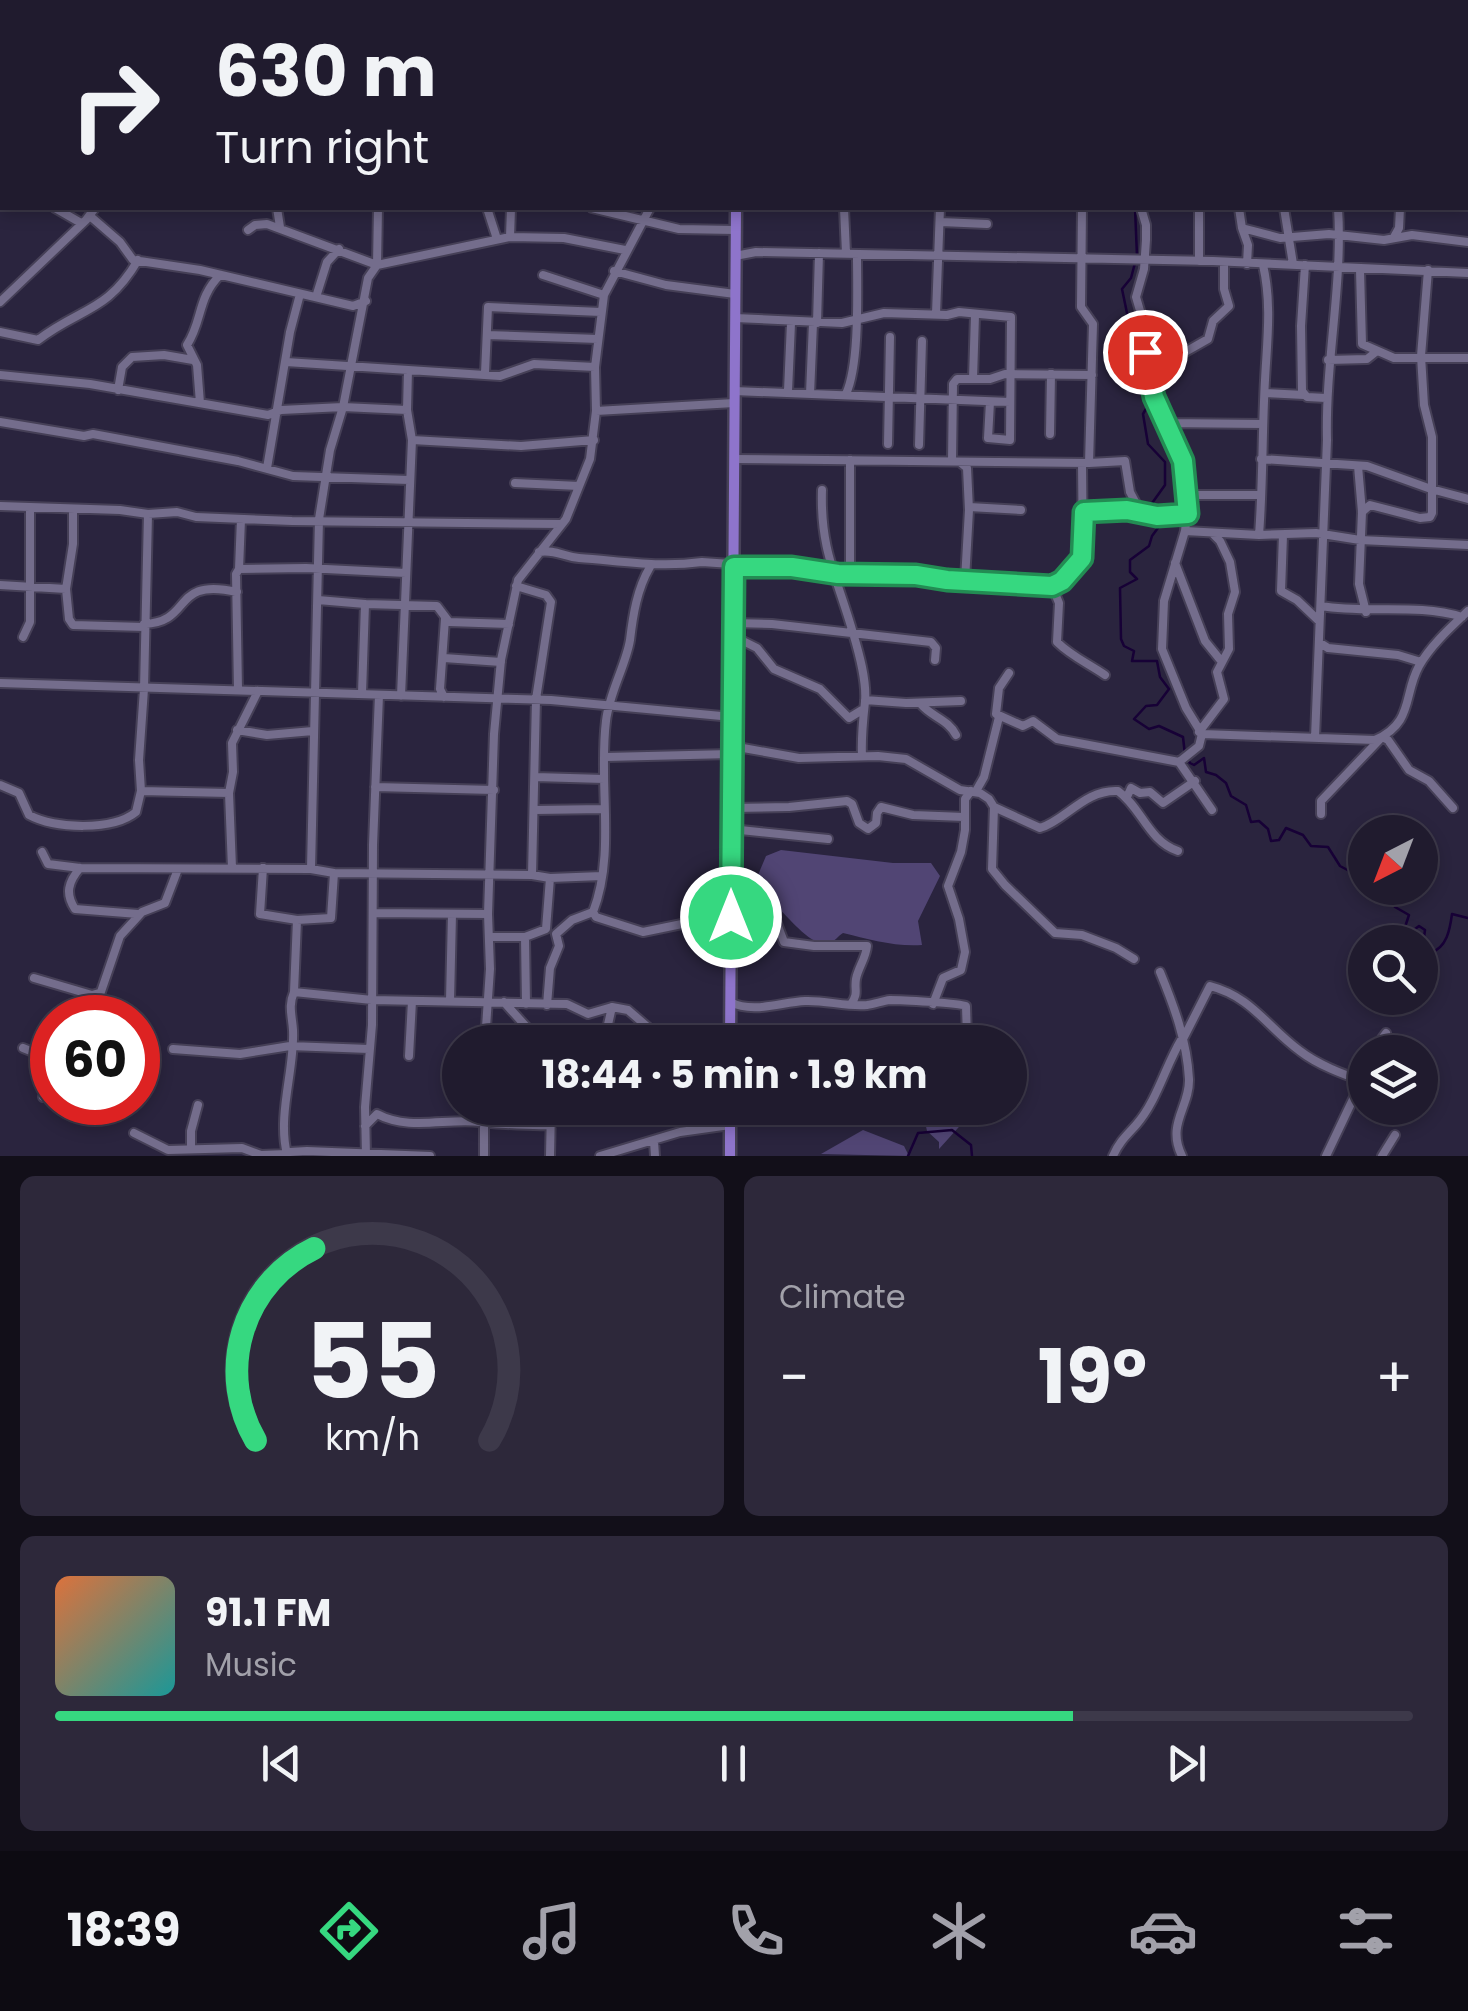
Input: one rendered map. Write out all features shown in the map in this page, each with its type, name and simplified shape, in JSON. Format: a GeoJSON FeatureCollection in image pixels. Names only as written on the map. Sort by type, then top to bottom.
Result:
{"type":"FeatureCollection","features":[{"type":"Feature","properties":{"kind":"main road"},"geometry":{"type":"LineString","coordinates":[[730,1025],[736,210]]}},
{"type":"Feature","properties":{"kind":"main road"},"geometry":{"type":"LineString","coordinates":[[730,1125],[730,1156]]}},
{"type":"Feature","properties":{"kind":"street"},"geometry":{"type":"LineString","coordinates":[[58,210],[81,224]]}},
{"type":"Feature","properties":{"kind":"street"},"geometry":{"type":"LineString","coordinates":[[277,210],[281,229]]}},
{"type":"Feature","properties":{"kind":"street"},"geometry":{"type":"LineString","coordinates":[[312,869],[319,519],[324,479],[343,407],[368,278],[377,266],[378,210]]}},
{"type":"Feature","properties":{"kind":"street"},"geometry":{"type":"LineString","coordinates":[[488,210],[497,239]]}},
{"type":"Feature","properties":{"kind":"street"},"geometry":{"type":"LineString","coordinates":[[510,237],[511,210]]}},
{"type":"Feature","properties":{"kind":"street"},"geometry":{"type":"LineString","coordinates":[[600,210],[679,230],[736,230]]}},
{"type":"Feature","properties":{"kind":"street"},"geometry":{"type":"LineString","coordinates":[[485,1025],[500,662],[516,586],[571,509],[579,486],[594,440],[595,367],[604,294],[649,210]]}},
{"type":"Feature","properties":{"kind":"street"},"geometry":{"type":"LineString","coordinates":[[844,210],[846,253]]}},
{"type":"Feature","properties":{"kind":"street"},"geometry":{"type":"LineString","coordinates":[[936,314],[940,210]]}},
{"type":"Feature","properties":{"kind":"street"},"geometry":{"type":"LineString","coordinates":[[539,552],[548,550],[569,557],[650,567],[702,562],[1052,586],[1062,581],[1082,558],[1092,375],[1092,321],[1081,308],[1082,210]]}},
{"type":"Feature","properties":{"kind":"street"},"geometry":{"type":"LineString","coordinates":[[1142,210],[1146,225],[1141,260],[1144,268],[1136,297],[1144,321],[1154,397],[1183,461],[1188,496],[1185,531],[1164,601],[1162,649],[1200,733],[1199,746],[1179,762]]}},
{"type":"Feature","properties":{"kind":"street"},"geometry":{"type":"LineString","coordinates":[[1199,210],[1199,261]]}},
{"type":"Feature","properties":{"kind":"street"},"geometry":{"type":"LineString","coordinates":[[1239,210],[1248,245],[1246,264]]}},
{"type":"Feature","properties":{"kind":"street"},"geometry":{"type":"LineString","coordinates":[[1284,210],[1293,264]]}},
{"type":"Feature","properties":{"kind":"street"},"geometry":{"type":"LineString","coordinates":[[1315,738],[1326,398],[1338,210]]}},
{"type":"Feature","properties":{"kind":"street"},"geometry":{"type":"LineString","coordinates":[[1394,237],[1400,210]]}},
{"type":"Feature","properties":{"kind":"street"},"geometry":{"type":"LineString","coordinates":[[0,302],[92,212],[130,258],[220,274],[352,306],[366,301]]}},
{"type":"Feature","properties":{"kind":"street"},"geometry":{"type":"LineString","coordinates":[[941,222],[988,224]]}},
{"type":"Feature","properties":{"kind":"street"},"geometry":{"type":"LineString","coordinates":[[248,230],[261,224],[281,229],[377,266],[510,237],[564,238],[625,250]]}},
{"type":"Feature","properties":{"kind":"street"},"geometry":{"type":"LineString","coordinates":[[1242,228],[1269,237],[1384,240],[1412,235],[1468,242]]}},
{"type":"Feature","properties":{"kind":"street"},"geometry":{"type":"LineString","coordinates":[[316,297],[327,262],[339,249]]}},
{"type":"Feature","properties":{"kind":"street"},"geometry":{"type":"LineString","coordinates":[[736,256],[756,252],[818,252],[1082,258],[1468,273]]}},
{"type":"Feature","properties":{"kind":"street"},"geometry":{"type":"LineString","coordinates":[[810,394],[818,252]]}},
{"type":"Feature","properties":{"kind":"street"},"geometry":{"type":"LineString","coordinates":[[846,394],[860,297],[857,254]]}},
{"type":"Feature","properties":{"kind":"street"},"geometry":{"type":"LineString","coordinates":[[0,332],[38,340],[111,297],[138,260]]}},
{"type":"Feature","properties":{"kind":"street"},"geometry":{"type":"LineString","coordinates":[[1147,359],[1164,364],[1208,340],[1213,322],[1229,306],[1224,262]]}},
{"type":"Feature","properties":{"kind":"street"},"geometry":{"type":"LineString","coordinates":[[1259,536],[1269,344],[1264,265]]}},
{"type":"Feature","properties":{"kind":"street"},"geometry":{"type":"LineString","coordinates":[[1304,266],[1304,395]]}},
{"type":"Feature","properties":{"kind":"street"},"geometry":{"type":"LineString","coordinates":[[1360,270],[1362,344],[1394,358],[1468,358]]}},
{"type":"Feature","properties":{"kind":"street"},"geometry":{"type":"LineString","coordinates":[[1362,512],[1370,505],[1426,518],[1432,513],[1432,438],[1424,405],[1421,356],[1428,270]]}},
{"type":"Feature","properties":{"kind":"street"},"geometry":{"type":"LineString","coordinates":[[614,271],[666,284],[735,294]]}},
{"type":"Feature","properties":{"kind":"street"},"geometry":{"type":"LineString","coordinates":[[200,403],[188,345],[202,300],[220,274]]}},
{"type":"Feature","properties":{"kind":"street"},"geometry":{"type":"LineString","coordinates":[[544,275],[604,294]]}},
{"type":"Feature","properties":{"kind":"street"},"geometry":{"type":"LineString","coordinates":[[267,468],[300,294]]}},
{"type":"Feature","properties":{"kind":"street"},"geometry":{"type":"LineString","coordinates":[[484,373],[486,310],[492,306],[601,312]]}},
{"type":"Feature","properties":{"kind":"street"},"geometry":{"type":"LineString","coordinates":[[736,318],[791,323],[854,320],[884,313],[1012,316],[1010,440],[988,438],[990,402]]}},
{"type":"Feature","properties":{"kind":"street"},"geometry":{"type":"LineString","coordinates":[[972,379],[976,315]]}},
{"type":"Feature","properties":{"kind":"street"},"geometry":{"type":"LineString","coordinates":[[788,391],[791,323]]}},
{"type":"Feature","properties":{"kind":"street"},"geometry":{"type":"LineString","coordinates":[[487,335],[598,340]]}},
{"type":"Feature","properties":{"kind":"street"},"geometry":{"type":"LineString","coordinates":[[888,444],[890,337]]}},
{"type":"Feature","properties":{"kind":"street"},"geometry":{"type":"LineString","coordinates":[[920,445],[922,341]]}},
{"type":"Feature","properties":{"kind":"street"},"geometry":{"type":"LineString","coordinates":[[1328,360],[1367,359],[1377,351]]}},
{"type":"Feature","properties":{"kind":"street"},"geometry":{"type":"LineString","coordinates":[[118,390],[122,367],[132,357],[164,356],[194,361]]}},
{"type":"Feature","properties":{"kind":"street"},"geometry":{"type":"LineString","coordinates":[[286,362],[500,376],[534,364],[595,367]]}},
{"type":"Feature","properties":{"kind":"street"},"geometry":{"type":"LineString","coordinates":[[401,696],[412,440],[407,410],[408,370]]}},
{"type":"Feature","properties":{"kind":"street"},"geometry":{"type":"LineString","coordinates":[[0,374],[260,414],[343,407],[407,410]]}},
{"type":"Feature","properties":{"kind":"street"},"geometry":{"type":"LineString","coordinates":[[956,461],[954,381],[990,379],[1000,374],[1092,375]]}},
{"type":"Feature","properties":{"kind":"street"},"geometry":{"type":"LineString","coordinates":[[1050,434],[1051,374]]}},
{"type":"Feature","properties":{"kind":"street"},"geometry":{"type":"LineString","coordinates":[[596,411],[788,391],[887,399],[1010,402]]}},
{"type":"Feature","properties":{"kind":"street"},"geometry":{"type":"LineString","coordinates":[[1264,394],[1326,398]]}},
{"type":"Feature","properties":{"kind":"street"},"geometry":{"type":"LineString","coordinates":[[0,422],[84,436],[93,434],[292,476],[409,480]]}},
{"type":"Feature","properties":{"kind":"street"},"geometry":{"type":"LineString","coordinates":[[1165,423],[1263,424]]}},
{"type":"Feature","properties":{"kind":"street"},"geometry":{"type":"LineString","coordinates":[[412,440],[521,446],[594,440]]}},
{"type":"Feature","properties":{"kind":"street"},"geometry":{"type":"LineString","coordinates":[[734,459],[1107,464],[1125,461],[1130,492],[1141,513]]}},
{"type":"Feature","properties":{"kind":"street"},"geometry":{"type":"LineString","coordinates":[[1262,459],[1367,466],[1432,490],[1468,498]]}},
{"type":"Feature","properties":{"kind":"street"},"geometry":{"type":"LineString","coordinates":[[850,460],[850,573]]}},
{"type":"Feature","properties":{"kind":"street"},"geometry":{"type":"LineString","coordinates":[[956,461],[967,468],[965,580]]}},
{"type":"Feature","properties":{"kind":"street"},"geometry":{"type":"LineString","coordinates":[[1358,466],[1362,512],[1359,584],[1366,612]]}},
{"type":"Feature","properties":{"kind":"street"},"geometry":{"type":"LineString","coordinates":[[514,483],[579,486]]}},
{"type":"Feature","properties":{"kind":"street"},"geometry":{"type":"LineString","coordinates":[[822,490],[821,522],[832,573],[853,633],[864,704],[862,756]]}},
{"type":"Feature","properties":{"kind":"street"},"geometry":{"type":"LineString","coordinates":[[1188,496],[1261,495]]}},
{"type":"Feature","properties":{"kind":"street"},"geometry":{"type":"LineString","coordinates":[[0,506],[148,514],[178,512],[241,519],[561,524]]}},
{"type":"Feature","properties":{"kind":"street"},"geometry":{"type":"LineString","coordinates":[[969,507],[1021,510]]}},
{"type":"Feature","properties":{"kind":"street"},"geometry":{"type":"LineString","coordinates":[[23,637],[30,622],[30,508]]}},
{"type":"Feature","properties":{"kind":"street"},"geometry":{"type":"LineString","coordinates":[[73,510],[66,589],[73,625],[164,622],[198,589],[237,592]]}},
{"type":"Feature","properties":{"kind":"street"},"geometry":{"type":"LineString","coordinates":[[1084,512],[1188,514]]}},
{"type":"Feature","properties":{"kind":"street"},"geometry":{"type":"LineString","coordinates":[[0,786],[19,793],[32,817],[81,827],[132,816],[139,806],[148,514]]}},
{"type":"Feature","properties":{"kind":"street"},"geometry":{"type":"LineString","coordinates":[[238,690],[236,574],[240,569],[241,519]]}},
{"type":"Feature","properties":{"kind":"street"},"geometry":{"type":"LineString","coordinates":[[1185,531],[1259,536],[1323,534],[1360,540],[1468,545]]}},
{"type":"Feature","properties":{"kind":"street"},"geometry":{"type":"LineString","coordinates":[[1200,733],[1224,699],[1217,672],[1230,649],[1228,626],[1234,592],[1234,577],[1225,550],[1212,533]]}},
{"type":"Feature","properties":{"kind":"street"},"geometry":{"type":"LineString","coordinates":[[1283,535],[1280,590],[1318,620]]}},
{"type":"Feature","properties":{"kind":"street"},"geometry":{"type":"LineString","coordinates":[[1174,563],[1205,641],[1222,662]]}},
{"type":"Feature","properties":{"kind":"street"},"geometry":{"type":"LineString","coordinates":[[547,1005],[550,968],[559,946],[556,934],[572,920],[593,912],[600,899],[605,724],[630,640],[628,628],[650,567]]}},
{"type":"Feature","properties":{"kind":"street"},"geometry":{"type":"LineString","coordinates":[[240,569],[318,568],[406,574]]}},
{"type":"Feature","properties":{"kind":"street"},"geometry":{"type":"LineString","coordinates":[[0,585],[66,589]]}},
{"type":"Feature","properties":{"kind":"street"},"geometry":{"type":"LineString","coordinates":[[516,586],[546,595],[551,602],[536,700],[532,874]]}},
{"type":"Feature","properties":{"kind":"street"},"geometry":{"type":"LineString","coordinates":[[1052,586],[1059,603],[1057,642],[1083,659],[1088,667],[1105,675]]}},
{"type":"Feature","properties":{"kind":"street"},"geometry":{"type":"LineString","coordinates":[[318,600],[437,606],[446,619],[440,689],[444,698]]}},
{"type":"Feature","properties":{"kind":"street"},"geometry":{"type":"LineString","coordinates":[[362,693],[365,604]]}},
{"type":"Feature","properties":{"kind":"street"},"geometry":{"type":"LineString","coordinates":[[1320,606],[1366,612],[1422,609],[1465,614]]}},
{"type":"Feature","properties":{"kind":"street"},"geometry":{"type":"LineString","coordinates":[[1321,814],[1320,801],[1400,720],[1421,662],[1465,614]]}},
{"type":"Feature","properties":{"kind":"street"},"geometry":{"type":"LineString","coordinates":[[446,619],[509,624]]}},
{"type":"Feature","properties":{"kind":"street"},"geometry":{"type":"LineString","coordinates":[[733,630],[772,624],[932,642],[935,660]]}},
{"type":"Feature","properties":{"kind":"street"},"geometry":{"type":"LineString","coordinates":[[733,630],[774,669],[820,689],[849,718],[864,704],[961,701]]}},
{"type":"Feature","properties":{"kind":"street"},"geometry":{"type":"LineString","coordinates":[[1320,643],[1328,648],[1421,662]]}},
{"type":"Feature","properties":{"kind":"street"},"geometry":{"type":"LineString","coordinates":[[444,658],[500,662]]}},
{"type":"Feature","properties":{"kind":"street"},"geometry":{"type":"LineString","coordinates":[[1009,673],[999,688],[999,717],[1023,726],[1033,722],[1057,738],[1179,762],[1212,810]]}},
{"type":"Feature","properties":{"kind":"street"},"geometry":{"type":"LineString","coordinates":[[0,683],[496,698],[732,717]]}},
{"type":"Feature","properties":{"kind":"street"},"geometry":{"type":"LineString","coordinates":[[232,868],[232,743],[258,691]]}},
{"type":"Feature","properties":{"kind":"street"},"geometry":{"type":"LineString","coordinates":[[366,1155],[379,695]]}},
{"type":"Feature","properties":{"kind":"street"},"geometry":{"type":"LineString","coordinates":[[920,703],[933,716],[950,724],[956,735]]}},
{"type":"Feature","properties":{"kind":"street"},"geometry":{"type":"LineString","coordinates":[[933,1004],[943,978],[961,970],[965,952],[960,919],[948,886],[961,852],[965,798],[984,777],[999,717]]}},
{"type":"Feature","properties":{"kind":"street"},"geometry":{"type":"LineString","coordinates":[[237,730],[268,735],[313,731]]}},
{"type":"Feature","properties":{"kind":"street"},"geometry":{"type":"LineString","coordinates":[[1200,733],[1375,740],[1382,737],[1409,770],[1429,781],[1453,808]]}},
{"type":"Feature","properties":{"kind":"street"},"geometry":{"type":"LineString","coordinates":[[606,757],[732,750],[800,758],[906,759],[960,790],[989,798],[994,808],[992,869],[1055,934],[1082,935],[1134,959]]}},
{"type":"Feature","properties":{"kind":"street"},"geometry":{"type":"LineString","coordinates":[[536,777],[604,780]]}},
{"type":"Feature","properties":{"kind":"street"},"geometry":{"type":"LineString","coordinates":[[1127,798],[1132,788],[1140,793],[1150,792],[1163,803],[1195,781]]}},
{"type":"Feature","properties":{"kind":"street"},"geometry":{"type":"LineString","coordinates":[[375,787],[494,790]]}},
{"type":"Feature","properties":{"kind":"street"},"geometry":{"type":"LineString","coordinates":[[994,808],[1040,828],[1080,802],[1118,791],[1158,840],[1178,851]]}},
{"type":"Feature","properties":{"kind":"street"},"geometry":{"type":"LineString","coordinates":[[141,792],[229,793]]}},
{"type":"Feature","properties":{"kind":"street"},"geometry":{"type":"LineString","coordinates":[[731,808],[847,802],[868,829],[876,824],[882,808],[912,815],[964,817]]}},
{"type":"Feature","properties":{"kind":"street"},"geometry":{"type":"LineString","coordinates":[[536,810],[604,809]]}},
{"type":"Feature","properties":{"kind":"street"},"geometry":{"type":"LineString","coordinates":[[731,829],[828,839]]}},
{"type":"Feature","properties":{"kind":"street"},"geometry":{"type":"LineString","coordinates":[[42,852],[48,864],[80,868],[602,876]]}},
{"type":"Feature","properties":{"kind":"street"},"geometry":{"type":"LineString","coordinates":[[80,868],[70,881],[68,895],[75,909],[134,914],[164,904],[178,870]]}},
{"type":"Feature","properties":{"kind":"street"},"geometry":{"type":"LineString","coordinates":[[263,868],[260,914],[297,920],[331,918],[334,873]]}},
{"type":"Feature","properties":{"kind":"street"},"geometry":{"type":"LineString","coordinates":[[490,937],[525,936],[546,929],[550,878]]}},
{"type":"Feature","properties":{"kind":"street"},"geometry":{"type":"LineString","coordinates":[[34,978],[92,995],[99,993],[120,936],[142,912]]}},
{"type":"Feature","properties":{"kind":"street"},"geometry":{"type":"LineString","coordinates":[[374,912],[488,914]]}},
{"type":"Feature","properties":{"kind":"street"},"geometry":{"type":"LineString","coordinates":[[593,912],[596,917],[643,932],[710,918],[769,913],[784,942],[867,946],[863,966],[856,976],[858,993],[851,1004]]}},
{"type":"Feature","properties":{"kind":"street"},"geometry":{"type":"LineString","coordinates":[[450,1001],[452,914]]}},
{"type":"Feature","properties":{"kind":"street"},"geometry":{"type":"LineString","coordinates":[[286,1155],[284,1102],[293,1029],[290,1002],[294,992],[297,920]]}},
{"type":"Feature","properties":{"kind":"street"},"geometry":{"type":"LineString","coordinates":[[525,936],[526,1004]]}},
{"type":"Feature","properties":{"kind":"street"},"geometry":{"type":"LineString","coordinates":[[1160,972],[1171,992],[1189,1085],[1176,1122],[1182,1156]]}},
{"type":"Feature","properties":{"kind":"street"},"geometry":{"type":"LineString","coordinates":[[1113,1156],[1150,1101],[1210,986],[1241,998],[1316,1062],[1348,1075]]}},
{"type":"Feature","properties":{"kind":"street"},"geometry":{"type":"LineString","coordinates":[[294,992],[372,1000],[567,1004],[588,1014],[612,1007],[628,1010],[645,1025]]}},
{"type":"Feature","properties":{"kind":"street"},"geometry":{"type":"LineString","coordinates":[[730,1002],[744,1008],[785,1006],[799,1001],[867,1005],[887,1000],[964,1003],[966,1025]]}},
{"type":"Feature","properties":{"kind":"street"},"geometry":{"type":"LineString","coordinates":[[409,1056],[412,1001]]}},
{"type":"Feature","properties":{"kind":"street"},"geometry":{"type":"LineString","coordinates":[[504,1002],[525,1025]]}},
{"type":"Feature","properties":{"kind":"street"},"geometry":{"type":"LineString","coordinates":[[608,1025],[612,1007]]}},
{"type":"Feature","properties":{"kind":"street"},"geometry":{"type":"LineString","coordinates":[[173,1049],[240,1054],[290,1046],[369,1049]]}},
{"type":"Feature","properties":{"kind":"street"},"geometry":{"type":"LineString","coordinates":[[23,1048],[30,1051]]}},
{"type":"Feature","properties":{"kind":"street"},"geometry":{"type":"LineString","coordinates":[[192,1152],[191,1132],[198,1105]]}},
{"type":"Feature","properties":{"kind":"street"},"geometry":{"type":"LineString","coordinates":[[1326,1156],[1348,1111]]}},
{"type":"Feature","properties":{"kind":"street"},"geometry":{"type":"LineString","coordinates":[[365,1126],[378,1114],[408,1123],[442,1123]]}},
{"type":"Feature","properties":{"kind":"street"},"geometry":{"type":"LineString","coordinates":[[484,1125],[484,1156]]}},
{"type":"Feature","properties":{"kind":"street"},"geometry":{"type":"LineString","coordinates":[[550,1156],[551,1125]]}},
{"type":"Feature","properties":{"kind":"street"},"geometry":{"type":"LineString","coordinates":[[600,1156],[680,1132],[724,1125]]}},
{"type":"Feature","properties":{"kind":"street"},"geometry":{"type":"LineString","coordinates":[[134,1133],[168,1150],[192,1152],[242,1148],[261,1155],[307,1151],[430,1156]]}},
{"type":"Feature","properties":{"kind":"street"},"geometry":{"type":"LineString","coordinates":[[1382,1156],[1395,1135]]}},
{"type":"Feature","properties":{"kind":"street"},"geometry":{"type":"LineString","coordinates":[[654,1140],[655,1156]]}},
{"type":"Feature","properties":{"kind":"shaded area"},"geometry":{"type":"Polygon","coordinates":[[[781,850],[893,863],[931,863],[940,876],[918,921],[922,945],[892,944],[843,933],[832,942],[816,942],[755,882],[766,856],[781,850]]]}},
{"type":"Feature","properties":{"kind":"shaded area"},"geometry":{"type":"Polygon","coordinates":[[[926,1125],[961,1125],[939,1149],[939,1142],[926,1125]]]}},
{"type":"Feature","properties":{"kind":"shaded area"},"geometry":{"type":"Polygon","coordinates":[[[863,1130],[904,1146],[909,1156],[821,1154],[863,1130]]]}},
{"type":"Feature","properties":{"kind":"waterway"},"geometry":{"type":"LineString","coordinates":[[1135,210],[1137,256]]}},
{"type":"Feature","properties":{"kind":"waterway"},"geometry":{"type":"LineString","coordinates":[[1135,263],[1131,278],[1122,289],[1133,342],[1126,365],[1150,402],[1143,414],[1148,444],[1165,462],[1165,485],[1150,506],[1156,510]]}},
{"type":"Feature","properties":{"kind":"waterway"},"geometry":{"type":"LineString","coordinates":[[1166,517],[1149,546],[1130,560],[1130,572],[1137,579],[1120,588],[1124,646],[1134,651],[1132,661],[1157,661],[1160,677],[1169,689],[1157,705],[1146,706],[1134,719],[1149,729],[1159,726],[1183,737],[1190,763],[1194,765],[1204,758],[1206,772],[1226,783],[1231,796],[1246,805],[1251,822],[1259,821],[1268,829],[1271,841],[1279,840],[1286,828],[1303,835],[1311,846],[1328,847],[1340,866],[1348,870]]}},
{"type":"Feature","properties":{"kind":"waterway"},"geometry":{"type":"LineString","coordinates":[[1394,905],[1409,915],[1405,927],[1411,932],[1419,926],[1425,930],[1423,944],[1430,953],[1444,942],[1452,914],[1468,918]]}},
{"type":"Feature","properties":{"kind":"waterway"},"geometry":{"type":"LineString","coordinates":[[908,1156],[918,1133],[952,1130],[971,1145],[972,1156]]}},
{"type":"Feature","properties":{"kind":"route"},"geometry":{"type":"LineString","coordinates":[[731,917],[734,567],[792,567],[838,574],[916,575],[1052,586],[1062,581],[1082,558],[1084,512],[1188,514],[1183,461],[1154,397],[1145,352]]}}]}
